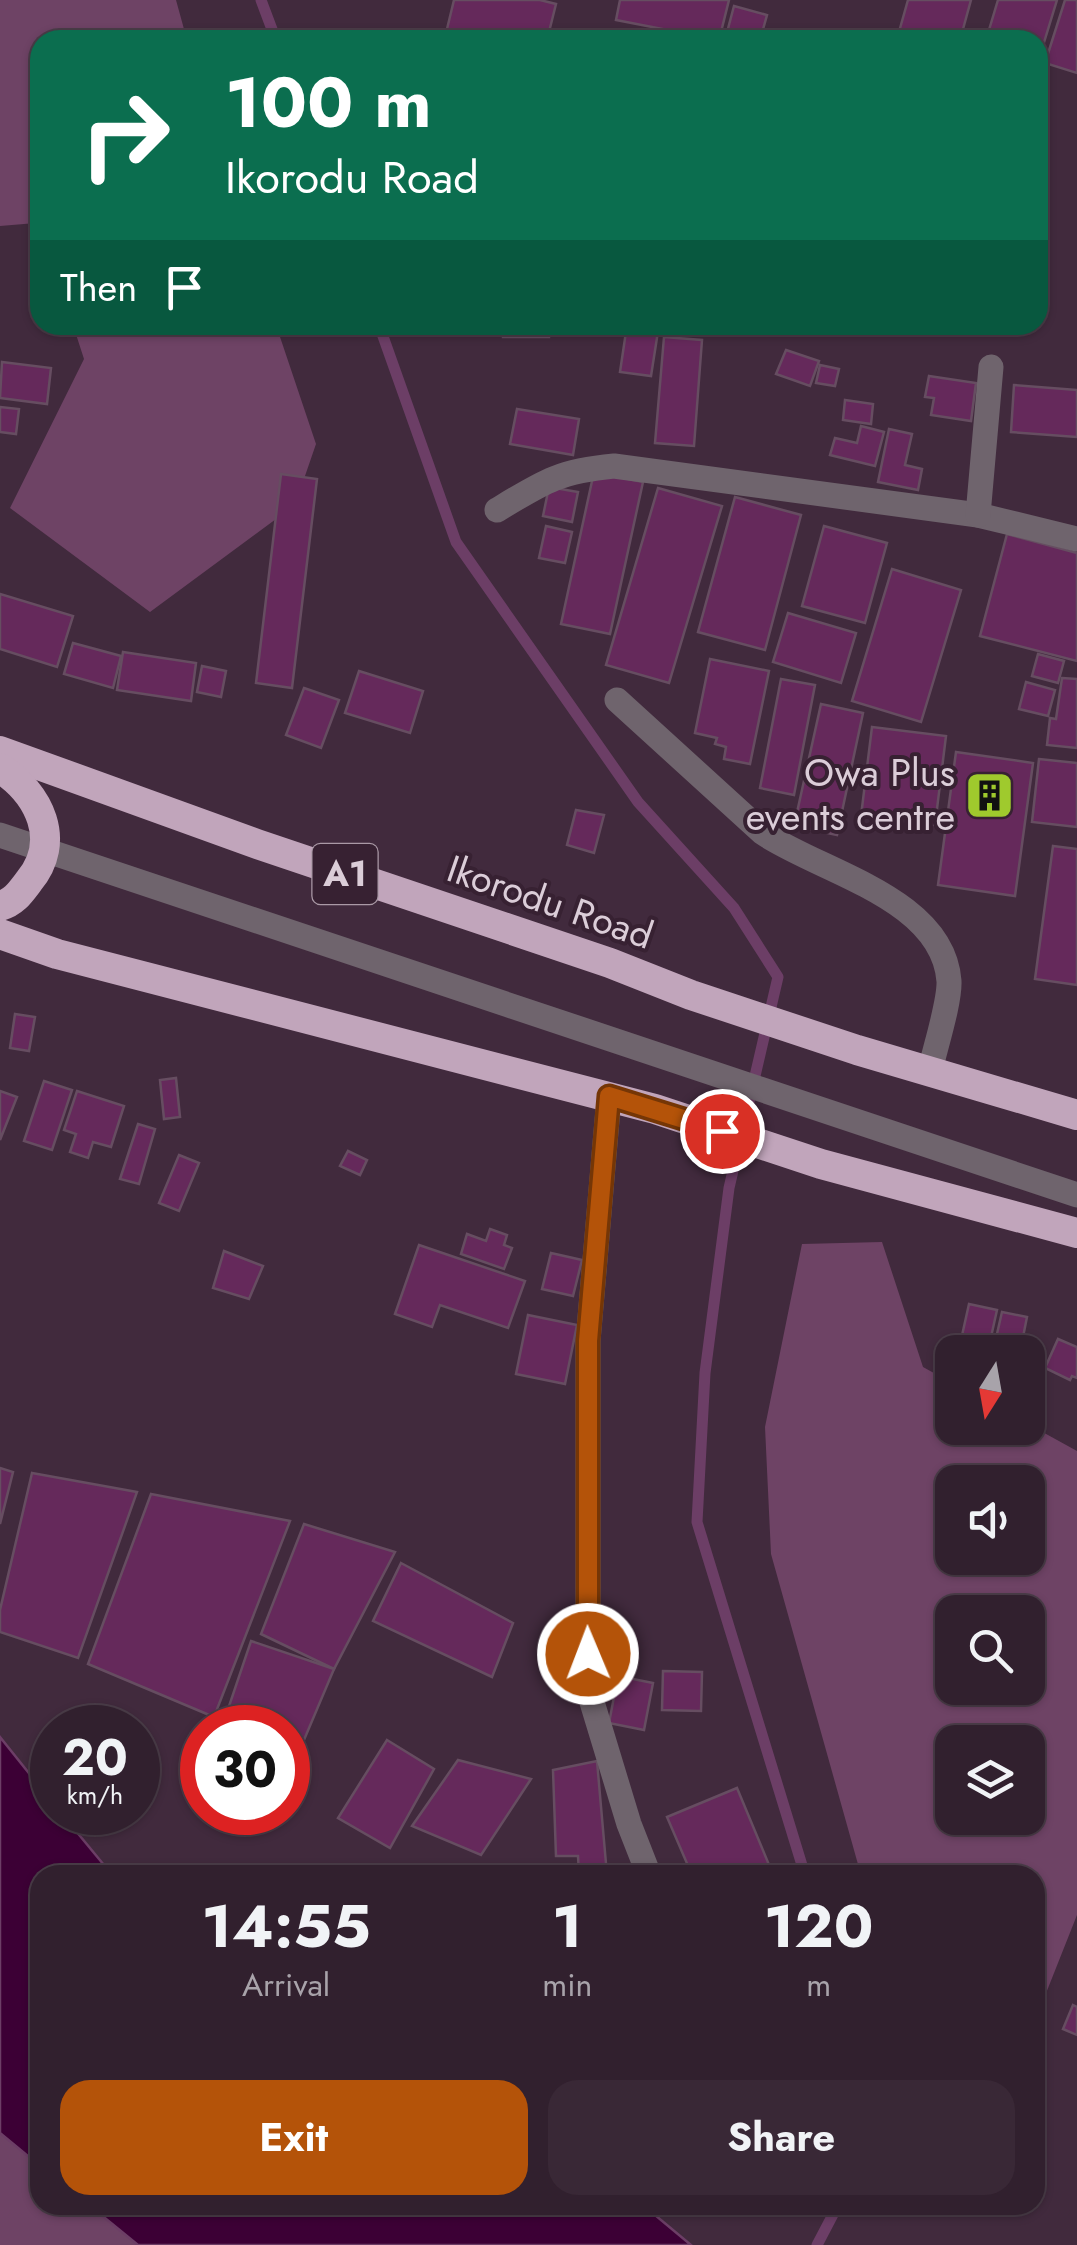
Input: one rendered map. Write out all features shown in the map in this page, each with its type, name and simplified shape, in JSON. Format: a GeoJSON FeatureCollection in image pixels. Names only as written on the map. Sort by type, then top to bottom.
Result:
{"type":"FeatureCollection","features":[{"type":"Feature","properties":{"kind":"highway","name":"Ikorodu Road"},"geometry":{"type":"LineString","coordinates":[[0,752],[610,963],[691,995],[1077,1116]]}},
{"type":"Feature","properties":{"kind":"highway"},"geometry":{"type":"LineString","coordinates":[[0,768],[31,796],[46,824],[40,868],[12,902],[0,906]]}},
{"type":"Feature","properties":{"kind":"highway"},"geometry":{"type":"LineString","coordinates":[[0,934],[95,964],[609,1096],[821,1164],[1077,1233]]}},
{"type":"Feature","properties":{"kind":"street"},"geometry":{"type":"LineString","coordinates":[[978,515],[991,367]]}},
{"type":"Feature","properties":{"kind":"street"},"geometry":{"type":"LineString","coordinates":[[497,510],[552,477],[614,466],[978,515],[1077,539]]}},
{"type":"Feature","properties":{"kind":"street"},"geometry":{"type":"LineString","coordinates":[[617,700],[764,833],[785,848],[884,894],[916,919],[940,946],[949,982],[930,1072]]}},
{"type":"Feature","properties":{"kind":"street"},"geometry":{"type":"LineString","coordinates":[[0,835],[1077,1195]]}},
{"type":"Feature","properties":{"kind":"street"},"geometry":{"type":"LineString","coordinates":[[609,1096],[588,1341],[588,1689],[645,1865]]}},
{"type":"Feature","properties":{"kind":"shaded area"},"geometry":{"type":"Polygon","coordinates":[[[0,0],[176,0],[184,30],[30,30],[30,224],[0,226],[0,0]]]}},
{"type":"Feature","properties":{"kind":"shaded area"},"geometry":{"type":"Polygon","coordinates":[[[76,335],[279,335],[316,444],[295,505],[150,612],[10,508],[84,359],[76,335]]]}},
{"type":"Feature","properties":{"kind":"shaded area"},"geometry":{"type":"Polygon","coordinates":[[[882,1242],[923,1367],[935,1374],[935,1445],[1045,1445],[1045,1433],[1077,1451],[1077,1915],[1045,1996],[1045,1865],[858,1865],[771,1554],[765,1427],[802,1244],[882,1242]]]}},
{"type":"Feature","properties":{"kind":"shaded area"},"geometry":{"type":"Polygon","coordinates":[[[0,1737],[30,1774],[30,1835],[79,1835],[104,1865],[30,1865],[30,2158],[0,2133],[0,1737]]]}},
{"type":"Feature","properties":{"kind":"shaded area"},"geometry":{"type":"Polygon","coordinates":[[[0,2133],[30,2158],[30,2215],[101,2215],[138,2245],[0,2245],[0,2133]]]}},
{"type":"Feature","properties":{"kind":"shaded area"},"geometry":{"type":"Polygon","coordinates":[[[101,2215],[655,2215],[691,2245],[138,2245],[101,2215]]]}},
{"type":"Feature","properties":{"kind":"building"},"geometry":{"type":"Polygon","coordinates":[[[454,0],[540,0],[556,4],[550,30],[447,29],[454,0]]]}},
{"type":"Feature","properties":{"kind":"building"},"geometry":{"type":"Polygon","coordinates":[[[620,0],[729,0],[722,30],[668,30],[616,20],[620,0]]]}},
{"type":"Feature","properties":{"kind":"building"},"geometry":{"type":"Polygon","coordinates":[[[908,0],[971,0],[963,30],[900,30],[908,0]]]}},
{"type":"Feature","properties":{"kind":"building"},"geometry":{"type":"Polygon","coordinates":[[[998,0],[1057,0],[1048,30],[989,30],[998,0]]]}},
{"type":"Feature","properties":{"kind":"building"},"geometry":{"type":"Polygon","coordinates":[[[1065,0],[1077,0],[1077,73],[1048,64],[1065,0]]]}},
{"type":"Feature","properties":{"kind":"building"},"geometry":{"type":"Polygon","coordinates":[[[734,6],[767,15],[763,30],[728,30],[734,6]]]}},
{"type":"Feature","properties":{"kind":"building"},"geometry":{"type":"Polygon","coordinates":[[[503,335],[549,335],[549,337],[503,335]]]}},
{"type":"Feature","properties":{"kind":"building"},"geometry":{"type":"Polygon","coordinates":[[[626,335],[657,335],[651,376],[620,372],[626,335]]]}},
{"type":"Feature","properties":{"kind":"building"},"geometry":{"type":"Polygon","coordinates":[[[664,337],[702,340],[694,446],[655,443],[664,337]]]}},
{"type":"Feature","properties":{"kind":"building"},"geometry":{"type":"Polygon","coordinates":[[[786,350],[819,361],[810,386],[776,374],[786,350]]]}},
{"type":"Feature","properties":{"kind":"building"},"geometry":{"type":"Polygon","coordinates":[[[2,362],[51,368],[47,404],[0,398],[2,362]]]}},
{"type":"Feature","properties":{"kind":"building"},"geometry":{"type":"Polygon","coordinates":[[[820,365],[839,369],[835,386],[816,383],[820,365]]]}},
{"type":"Feature","properties":{"kind":"building"},"geometry":{"type":"Polygon","coordinates":[[[929,376],[976,383],[971,421],[931,415],[934,398],[925,397],[929,376]]]}},
{"type":"Feature","properties":{"kind":"building"},"geometry":{"type":"Polygon","coordinates":[[[1014,385],[1077,390],[1077,437],[1011,432],[1014,385]]]}},
{"type":"Feature","properties":{"kind":"building"},"geometry":{"type":"Polygon","coordinates":[[[845,400],[873,404],[871,424],[843,420],[845,400]]]}},
{"type":"Feature","properties":{"kind":"building"},"geometry":{"type":"Polygon","coordinates":[[[0,407],[19,409],[16,434],[0,432],[0,407]]]}},
{"type":"Feature","properties":{"kind":"building"},"geometry":{"type":"Polygon","coordinates":[[[517,409],[579,419],[573,455],[510,444],[517,409]]]}},
{"type":"Feature","properties":{"kind":"building"},"geometry":{"type":"Polygon","coordinates":[[[861,426],[884,432],[875,466],[830,455],[835,438],[857,443],[861,426]]]}},
{"type":"Feature","properties":{"kind":"building"},"geometry":{"type":"Polygon","coordinates":[[[889,429],[912,434],[905,465],[922,469],[918,490],[878,482],[889,429]]]}},
{"type":"Feature","properties":{"kind":"building"},"geometry":{"type":"Polygon","coordinates":[[[594,472],[643,482],[610,634],[561,624],[594,472]]]}},
{"type":"Feature","properties":{"kind":"building"},"geometry":{"type":"Polygon","coordinates":[[[281,474],[317,479],[292,688],[256,683],[281,474]]]}},
{"type":"Feature","properties":{"kind":"building"},"geometry":{"type":"Polygon","coordinates":[[[549,487],[578,492],[572,522],[543,516],[549,487]]]}},
{"type":"Feature","properties":{"kind":"building"},"geometry":{"type":"Polygon","coordinates":[[[658,488],[722,506],[669,683],[606,665],[658,488]]]}},
{"type":"Feature","properties":{"kind":"building"},"geometry":{"type":"Polygon","coordinates":[[[735,497],[801,515],[765,650],[698,632],[735,497]]]}},
{"type":"Feature","properties":{"kind":"building"},"geometry":{"type":"Polygon","coordinates":[[[546,526],[572,532],[565,563],[539,558],[546,526]]]}},
{"type":"Feature","properties":{"kind":"building"},"geometry":{"type":"Polygon","coordinates":[[[824,526],[887,543],[865,623],[802,606],[824,526]]]}},
{"type":"Feature","properties":{"kind":"building"},"geometry":{"type":"Polygon","coordinates":[[[1007,534],[1077,553],[1077,661],[980,636],[1007,534]]]}},
{"type":"Feature","properties":{"kind":"building"},"geometry":{"type":"Polygon","coordinates":[[[892,569],[961,590],[921,722],[852,701],[892,569]]]}},
{"type":"Feature","properties":{"kind":"building"},"geometry":{"type":"Polygon","coordinates":[[[0,594],[73,616],[57,667],[0,649],[0,594]]]}},
{"type":"Feature","properties":{"kind":"building"},"geometry":{"type":"Polygon","coordinates":[[[788,613],[856,633],[841,683],[773,662],[788,613]]]}},
{"type":"Feature","properties":{"kind":"building"},"geometry":{"type":"Polygon","coordinates":[[[73,643],[121,656],[113,688],[64,674],[73,643]]]}},
{"type":"Feature","properties":{"kind":"building"},"geometry":{"type":"Polygon","coordinates":[[[123,652],[196,663],[191,701],[117,690],[123,652]]]}},
{"type":"Feature","properties":{"kind":"building"},"geometry":{"type":"Polygon","coordinates":[[[1038,654],[1064,661],[1058,683],[1032,676],[1038,654]]]}},
{"type":"Feature","properties":{"kind":"building"},"geometry":{"type":"Polygon","coordinates":[[[710,659],[769,671],[750,764],[724,759],[726,747],[715,744],[717,738],[695,733],[710,659]]]}},
{"type":"Feature","properties":{"kind":"building"},"geometry":{"type":"Polygon","coordinates":[[[202,666],[226,671],[221,697],[197,692],[202,666]]]}},
{"type":"Feature","properties":{"kind":"building"},"geometry":{"type":"Polygon","coordinates":[[[359,671],[423,691],[410,733],[345,713],[359,671]]]}},
{"type":"Feature","properties":{"kind":"building"},"geometry":{"type":"Polygon","coordinates":[[[1062,678],[1077,679],[1077,748],[1047,745],[1050,718],[1056,719],[1062,678]]]}},
{"type":"Feature","properties":{"kind":"building"},"geometry":{"type":"Polygon","coordinates":[[[781,679],[815,685],[794,795],[760,788],[781,679]]]}},
{"type":"Feature","properties":{"kind":"building"},"geometry":{"type":"Polygon","coordinates":[[[1026,682],[1055,690],[1048,716],[1019,709],[1026,682]]]}},
{"type":"Feature","properties":{"kind":"building"},"geometry":{"type":"Polygon","coordinates":[[[304,688],[339,700],[321,748],[286,735],[304,688]]]}},
{"type":"Feature","properties":{"kind":"building"},"geometry":{"type":"Polygon","coordinates":[[[821,704],[863,713],[837,835],[794,826],[821,704]]]}},
{"type":"Feature","properties":{"kind":"building"},"geometry":{"type":"Polygon","coordinates":[[[872,727],[946,736],[935,825],[861,816],[872,727]]]}},
{"type":"Feature","properties":{"kind":"building","name":"Owa Plus events centre"},"geometry":{"type":"Polygon","coordinates":[[[956,752],[1033,763],[1015,896],[938,885],[956,752]]]}},
{"type":"Feature","properties":{"kind":"building"},"geometry":{"type":"Polygon","coordinates":[[[1039,759],[1077,763],[1077,827],[1032,822],[1039,759]]]}},
{"type":"Feature","properties":{"kind":"building"},"geometry":{"type":"Polygon","coordinates":[[[576,810],[604,815],[594,853],[567,845],[576,810]]]}},
{"type":"Feature","properties":{"kind":"building"},"geometry":{"type":"Polygon","coordinates":[[[1053,846],[1077,849],[1077,985],[1035,979],[1053,846]]]}},
{"type":"Feature","properties":{"kind":"building"},"geometry":{"type":"Polygon","coordinates":[[[15,1014],[35,1017],[29,1051],[10,1048],[15,1014]]]}},
{"type":"Feature","properties":{"kind":"building"},"geometry":{"type":"Polygon","coordinates":[[[176,1078],[180,1117],[164,1119],[160,1080],[176,1078]]]}},
{"type":"Feature","properties":{"kind":"building"},"geometry":{"type":"Polygon","coordinates":[[[44,1081],[72,1090],[52,1150],[24,1141],[44,1081]]]}},
{"type":"Feature","properties":{"kind":"building"},"geometry":{"type":"Polygon","coordinates":[[[0,1091],[17,1097],[0,1140],[0,1091]]]}},
{"type":"Feature","properties":{"kind":"building"},"geometry":{"type":"Polygon","coordinates":[[[77,1091],[124,1106],[111,1147],[93,1142],[88,1158],[70,1152],[76,1134],[64,1130],[77,1091]]]}},
{"type":"Feature","properties":{"kind":"building"},"geometry":{"type":"Polygon","coordinates":[[[138,1124],[155,1129],[139,1184],[120,1179],[138,1124]]]}},
{"type":"Feature","properties":{"kind":"building"},"geometry":{"type":"Polygon","coordinates":[[[348,1151],[367,1160],[360,1175],[340,1166],[348,1151]]]}},
{"type":"Feature","properties":{"kind":"building"},"geometry":{"type":"Polygon","coordinates":[[[179,1155],[199,1163],[179,1211],[159,1203],[179,1155]]]}},
{"type":"Feature","properties":{"kind":"building"},"geometry":{"type":"Polygon","coordinates":[[[490,1229],[507,1235],[504,1245],[512,1248],[504,1269],[461,1254],[467,1234],[486,1241],[490,1229]]]}},
{"type":"Feature","properties":{"kind":"building"},"geometry":{"type":"Polygon","coordinates":[[[419,1245],[525,1281],[508,1328],[440,1305],[432,1327],[395,1314],[419,1245]]]}},
{"type":"Feature","properties":{"kind":"building"},"geometry":{"type":"Polygon","coordinates":[[[224,1251],[263,1266],[249,1299],[213,1288],[224,1251]]]}},
{"type":"Feature","properties":{"kind":"building"},"geometry":{"type":"Polygon","coordinates":[[[551,1253],[582,1260],[573,1296],[542,1289],[551,1253]]]}},
{"type":"Feature","properties":{"kind":"building"},"geometry":{"type":"Polygon","coordinates":[[[969,1304],[997,1310],[991,1335],[962,1335],[969,1304]]]}},
{"type":"Feature","properties":{"kind":"building"},"geometry":{"type":"Polygon","coordinates":[[[1002,1312],[1027,1317],[1023,1335],[997,1335],[1002,1312]]]}},
{"type":"Feature","properties":{"kind":"building"},"geometry":{"type":"Polygon","coordinates":[[[528,1315],[577,1325],[565,1384],[516,1374],[528,1315]]]}},
{"type":"Feature","properties":{"kind":"building"},"geometry":{"type":"Polygon","coordinates":[[[1058,1339],[1077,1347],[1077,1378],[1072,1376],[1070,1380],[1045,1368],[1058,1339]]]}},
{"type":"Feature","properties":{"kind":"building"},"geometry":{"type":"Polygon","coordinates":[[[0,1468],[13,1472],[0,1524],[0,1468]]]}},
{"type":"Feature","properties":{"kind":"building"},"geometry":{"type":"Polygon","coordinates":[[[32,1473],[137,1492],[78,1658],[0,1632],[0,1610],[32,1473]]]}},
{"type":"Feature","properties":{"kind":"building"},"geometry":{"type":"Polygon","coordinates":[[[151,1494],[290,1521],[219,1705],[185,1705],[88,1664],[151,1494]]]}},
{"type":"Feature","properties":{"kind":"building"},"geometry":{"type":"Polygon","coordinates":[[[304,1524],[395,1552],[334,1669],[261,1634],[304,1524]]]}},
{"type":"Feature","properties":{"kind":"building"},"geometry":{"type":"Polygon","coordinates":[[[401,1563],[513,1623],[492,1677],[373,1621],[401,1563]]]}},
{"type":"Feature","properties":{"kind":"building"},"geometry":{"type":"Polygon","coordinates":[[[251,1641],[334,1669],[310,1726],[310,1705],[229,1705],[251,1641]]]}},
{"type":"Feature","properties":{"kind":"building"},"geometry":{"type":"Polygon","coordinates":[[[663,1671],[702,1672],[701,1711],[662,1710],[663,1671]]]}},
{"type":"Feature","properties":{"kind":"building"},"geometry":{"type":"Polygon","coordinates":[[[618,1676],[653,1683],[644,1730],[609,1723],[618,1676]]]}},
{"type":"Feature","properties":{"kind":"building"},"geometry":{"type":"Polygon","coordinates":[[[387,1740],[434,1769],[390,1848],[338,1818],[387,1740]]]}},
{"type":"Feature","properties":{"kind":"building"},"geometry":{"type":"Polygon","coordinates":[[[458,1760],[531,1779],[481,1855],[412,1826],[458,1760]]]}},
{"type":"Feature","properties":{"kind":"building"},"geometry":{"type":"Polygon","coordinates":[[[597,1761],[606,1865],[578,1865],[578,1856],[556,1856],[553,1770],[597,1761]]]}},
{"type":"Feature","properties":{"kind":"building"},"geometry":{"type":"Polygon","coordinates":[[[737,1788],[769,1865],[688,1865],[667,1817],[737,1788]]]}},
{"type":"Feature","properties":{"kind":"building"},"geometry":{"type":"Polygon","coordinates":[[[1073,2005],[1077,2007],[1077,2035],[1063,2029],[1073,2005]]]}},
{"type":"Feature","properties":{"kind":"waterway"},"geometry":{"type":"LineString","coordinates":[[261,0],[272,30]]}},
{"type":"Feature","properties":{"kind":"waterway"},"geometry":{"type":"LineString","coordinates":[[383,335],[456,542],[638,802],[734,908],[778,977],[729,1188],[705,1373],[697,1522],[802,1865]]}},
{"type":"Feature","properties":{"kind":"waterway"},"geometry":{"type":"LineString","coordinates":[[817,2245],[833,2215]]}},
{"type":"Feature","properties":{"kind":"place","name":"Owa Plus events centre"},"geometry":{"type":"Point","coordinates":[990,795]}},
{"type":"Feature","properties":{"kind":"route"},"geometry":{"type":"LineString","coordinates":[[588,1654],[588,1341],[609,1096],[722,1131]]}}]}
